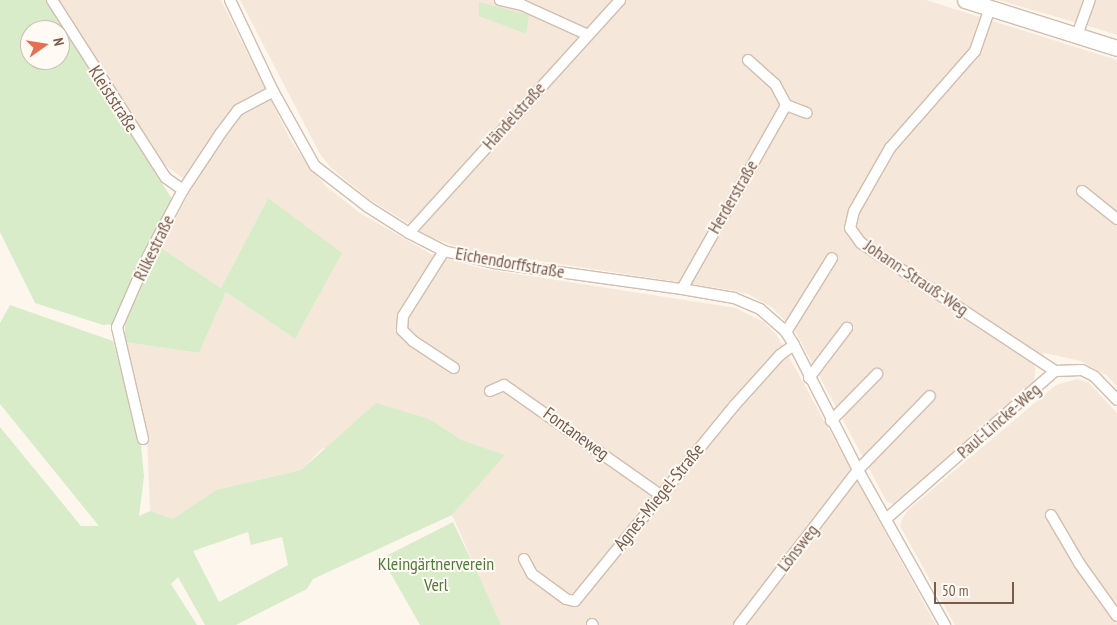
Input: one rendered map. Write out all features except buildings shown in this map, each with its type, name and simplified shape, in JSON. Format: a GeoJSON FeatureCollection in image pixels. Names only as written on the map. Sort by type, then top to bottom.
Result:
{"type":"FeatureCollection","features":[{"type":"Feature","properties":{"kind":"street","name":"Kleiststraße"},"geometry":{"type":"LineString","coordinates":[[52,0],[166,178],[183,190]]}},
{"type":"Feature","properties":{"kind":"street","name":"Eichendorffstraße"},"geometry":{"type":"LineString","coordinates":[[230,0],[273,91],[315,166],[368,207],[409,233],[444,251],[494,263],[734,298],[760,310],[786,332],[831,421],[946,625]]}},
{"type":"Feature","properties":{"kind":"street"},"geometry":{"type":"LineString","coordinates":[[500,0],[522,6],[588,35]]}},
{"type":"Feature","properties":{"kind":"street","name":"Händelstraße"},"geometry":{"type":"LineString","coordinates":[[409,233],[620,0]]}},
{"type":"Feature","properties":{"kind":"street"},"geometry":{"type":"LineString","coordinates":[[965,0],[1117,48]]}},
{"type":"Feature","properties":{"kind":"street"},"geometry":{"type":"LineString","coordinates":[[1077,35],[1090,0]]}},
{"type":"Feature","properties":{"kind":"street","name":"Johann-Strauß-Weg"},"geometry":{"type":"LineString","coordinates":[[990,8],[974,51],[890,148],[854,211],[850,228],[861,243],[1055,371]]}},
{"type":"Feature","properties":{"kind":"street"},"geometry":{"type":"LineString","coordinates":[[748,60],[775,84],[786,105],[807,113]]}},
{"type":"Feature","properties":{"kind":"street","name":"Rilkestraße"},"geometry":{"type":"LineString","coordinates":[[143,439],[117,327],[148,256],[183,190],[238,110],[273,91]]}},
{"type":"Feature","properties":{"kind":"street","name":"Herderstraße"},"geometry":{"type":"LineString","coordinates":[[682,289],[786,105]]}},
{"type":"Feature","properties":{"kind":"street"},"geometry":{"type":"LineString","coordinates":[[1082,191],[1117,219]]}},
{"type":"Feature","properties":{"kind":"street"},"geometry":{"type":"LineString","coordinates":[[444,251],[402,316],[402,330],[413,341],[454,368]]}},
{"type":"Feature","properties":{"kind":"street"},"geometry":{"type":"LineString","coordinates":[[786,332],[832,258]]}},
{"type":"Feature","properties":{"kind":"street"},"geometry":{"type":"LineString","coordinates":[[809,378],[847,328]]}},
{"type":"Feature","properties":{"kind":"street","name":"Agnes-Miegel-Straße"},"geometry":{"type":"LineString","coordinates":[[524,559],[532,574],[566,600],[575,601],[659,494],[767,369],[794,346]]}},
{"type":"Feature","properties":{"kind":"street","name":"Paul-Lincke-Weg"},"geometry":{"type":"LineString","coordinates":[[886,519],[1055,371],[1082,370],[1094,376],[1117,400]]}},
{"type":"Feature","properties":{"kind":"street"},"geometry":{"type":"LineString","coordinates":[[831,421],[877,374]]}},
{"type":"Feature","properties":{"kind":"street","name":"Fontaneweg"},"geometry":{"type":"LineString","coordinates":[[490,391],[504,385],[659,494]]}},
{"type":"Feature","properties":{"kind":"street"},"geometry":{"type":"LineString","coordinates":[[858,470],[930,396]]}},
{"type":"Feature","properties":{"kind":"street","name":"Lönsweg"},"geometry":{"type":"LineString","coordinates":[[739,625],[858,470]]}},
{"type":"Feature","properties":{"kind":"street"},"geometry":{"type":"LineString","coordinates":[[1050,515],[1079,563],[1117,616]]}},
{"type":"Feature","properties":{"kind":"shaded area"},"geometry":{"type":"Polygon","coordinates":[[[59,0],[221,0],[290,139],[308,166],[327,187],[360,213],[431,254],[485,269],[736,308],[764,322],[776,334],[792,362],[936,625],[501,625],[452,515],[504,455],[462,440],[429,419],[322,449],[301,470],[216,490],[173,520],[150,511],[147,436],[125,342],[199,353],[226,292],[295,339],[317,298],[268,198],[221,288],[160,247],[193,186],[164,164],[59,0]]]}},
{"type":"Feature","properties":{"kind":"shaded area"},"geometry":{"type":"Polygon","coordinates":[[[240,0],[926,0],[1117,60],[1117,387],[1106,375],[1081,361],[1044,353],[1036,364],[1034,382],[977,430],[934,473],[893,504],[887,502],[795,331],[773,308],[748,294],[724,289],[466,250],[430,237],[369,199],[331,168],[320,154],[240,0]]]}},
{"type":"Feature","properties":{"kind":"shaded area"},"geometry":{"type":"Polygon","coordinates":[[[998,0],[1117,0],[1117,35],[1092,27],[998,0]]]}},
{"type":"Feature","properties":{"kind":"shaded area"},"geometry":{"type":"Polygon","coordinates":[[[1077,379],[1089,383],[1117,413],[1117,625],[955,625],[900,526],[902,519],[908,510],[1056,385],[1077,379]]]}},
{"type":"Feature","properties":{"kind":"green space"},"geometry":{"type":"Polygon","coordinates":[[[0,0],[46,0],[59,20],[20,20],[20,70],[70,70],[70,38],[174,202],[113,324],[103,325],[35,303],[0,232],[0,0]]]}},
{"type":"Feature","properties":{"kind":"green space"},"geometry":{"type":"Polygon","coordinates":[[[479,2],[529,15],[526,34],[479,16],[479,2]]]}},
{"type":"Feature","properties":{"kind":"green space"},"geometry":{"type":"Polygon","coordinates":[[[268,198],[342,253],[295,339],[226,292],[199,353],[125,342],[125,320],[160,247],[221,288],[268,198]]]}},
{"type":"Feature","properties":{"kind":"green space"},"geometry":{"type":"Polygon","coordinates":[[[10,305],[113,341],[141,445],[144,476],[139,516],[150,511],[173,519],[216,490],[301,470],[376,403],[429,419],[462,440],[505,455],[452,515],[313,579],[307,589],[236,625],[205,625],[178,577],[171,584],[197,625],[0,625],[0,427],[81,526],[99,526],[0,404],[0,323],[10,305]],[[248,532],[193,551],[219,602],[288,565],[282,537],[251,545],[248,532]]]}},
{"type":"Feature","properties":{"kind":"green space","name":"Kleingärtnerverein Verl"},"geometry":{"type":"Polygon","coordinates":[[[453,522],[501,625],[420,625],[382,558],[453,522]]]}}]}
